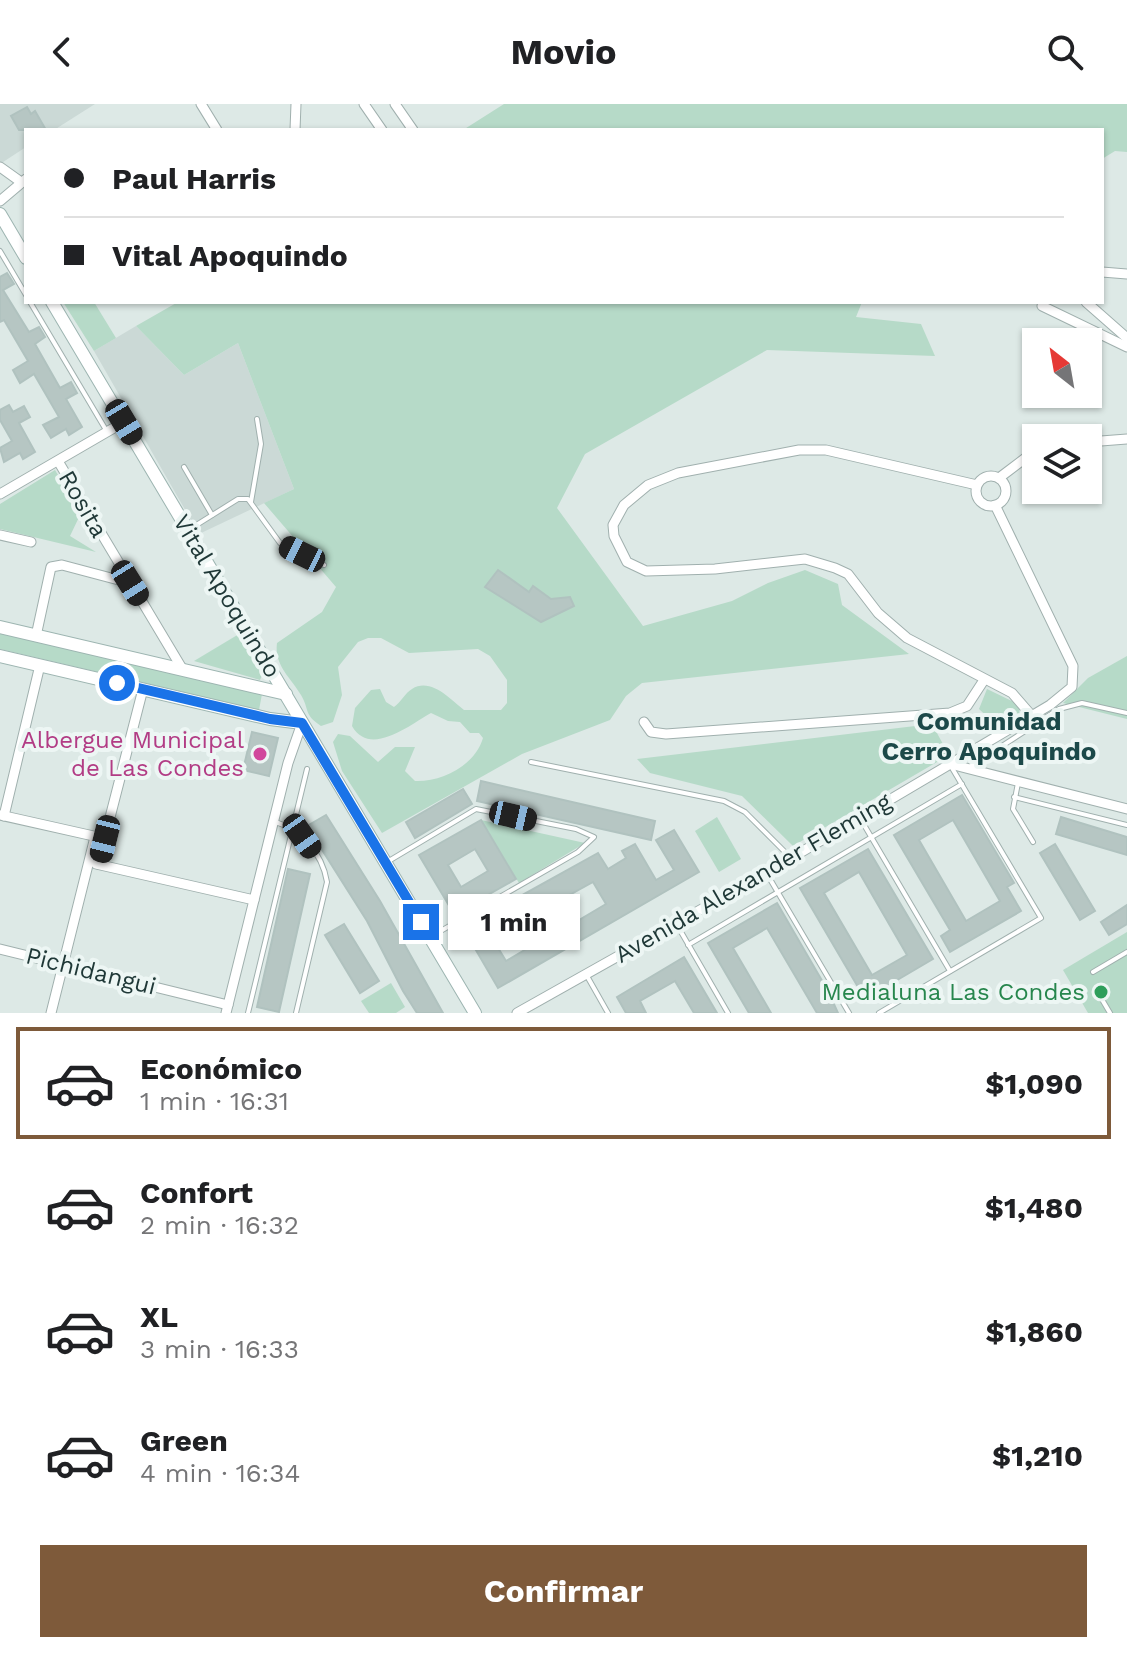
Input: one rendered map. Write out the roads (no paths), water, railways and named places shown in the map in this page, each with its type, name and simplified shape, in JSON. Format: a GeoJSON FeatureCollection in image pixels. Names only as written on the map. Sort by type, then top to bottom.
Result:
{"type":"FeatureCollection","features":[{"type":"Feature","properties":{"kind":"street"},"geometry":{"type":"LineString","coordinates":[[201,104],[216,128]]}},
{"type":"Feature","properties":{"kind":"street"},"geometry":{"type":"LineString","coordinates":[[295,128],[296,104]]}},
{"type":"Feature","properties":{"kind":"street"},"geometry":{"type":"LineString","coordinates":[[364,104],[381,128]]}},
{"type":"Feature","properties":{"kind":"street"},"geometry":{"type":"LineString","coordinates":[[395,104],[412,128]]}},
{"type":"Feature","properties":{"kind":"street"},"geometry":{"type":"LineString","coordinates":[[0,167],[23,181],[0,201]]}},
{"type":"Feature","properties":{"kind":"street"},"geometry":{"type":"LineString","coordinates":[[0,214],[5,232],[24,256]]}},
{"type":"Feature","properties":{"kind":"street"},"geometry":{"type":"LineString","coordinates":[[1104,272],[1127,274]]}},
{"type":"Feature","properties":{"kind":"street","name":"Vital Apoquindo"},"geometry":{"type":"LineString","coordinates":[[53,304],[475,1013]]}},
{"type":"Feature","properties":{"kind":"street"},"geometry":{"type":"LineString","coordinates":[[1088,304],[1127,338]]}},
{"type":"Feature","properties":{"kind":"street"},"geometry":{"type":"LineString","coordinates":[[1042,306],[1127,347]]}},
{"type":"Feature","properties":{"kind":"street"},"geometry":{"type":"LineString","coordinates":[[0,494],[124,422]]}},
{"type":"Feature","properties":{"kind":"street"},"geometry":{"type":"LineString","coordinates":[[1102,441],[1127,439]]}},
{"type":"Feature","properties":{"kind":"street"},"geometry":{"type":"LineString","coordinates":[[977,485],[826,450],[799,450],[661,479],[634,495],[613,525],[619,549],[627,562],[646,571],[715,569],[805,559],[835,568],[848,574],[878,613],[907,638],[1012,693],[1032,716]]}},
{"type":"Feature","properties":{"kind":"street","name":"Rosita"},"geometry":{"type":"LineString","coordinates":[[58,461],[183,670]]}},
{"type":"Feature","properties":{"kind":"street"},"geometry":{"type":"LineString","coordinates":[[999,478],[1006,492],[995,505],[980,502],[976,494],[977,485],[985,477],[999,478],[1022,461]]}},
{"type":"Feature","properties":{"kind":"street","name":"Avenida Alexander Fleming"},"geometry":{"type":"LineString","coordinates":[[517,1013],[792,858],[1032,716],[1072,687],[1075,672],[995,505]]}},
{"type":"Feature","properties":{"kind":"street"},"geometry":{"type":"LineString","coordinates":[[0,535],[31,542]]}},
{"type":"Feature","properties":{"kind":"street"},"geometry":{"type":"LineString","coordinates":[[36,636],[51,567],[62,565],[130,583]]}},
{"type":"Feature","properties":{"kind":"street"},"geometry":{"type":"LineString","coordinates":[[0,627],[286,694]]}},
{"type":"Feature","properties":{"kind":"street"},"geometry":{"type":"LineString","coordinates":[[0,656],[302,723],[293,743],[227,1009]]}},
{"type":"Feature","properties":{"kind":"street"},"geometry":{"type":"LineString","coordinates":[[40,665],[2,816],[100,838]]}},
{"type":"Feature","properties":{"kind":"street"},"geometry":{"type":"LineString","coordinates":[[644,722],[651,732],[666,734],[950,713],[967,706],[984,680]]}},
{"type":"Feature","properties":{"kind":"street"},"geometry":{"type":"LineString","coordinates":[[51,1013],[143,689]]}},
{"type":"Feature","properties":{"kind":"street"},"geometry":{"type":"LineString","coordinates":[[950,764],[1127,809]]}},
{"type":"Feature","properties":{"kind":"street"},"geometry":{"type":"LineString","coordinates":[[94,863],[254,900]]}},
{"type":"Feature","properties":{"kind":"street","name":"Pichidangui"},"geometry":{"type":"LineString","coordinates":[[0,949],[227,1009]]}},
{"type":"Feature","properties":{"kind":"lane"},"geometry":{"type":"LineString","coordinates":[[0,251],[24,292]]}},
{"type":"Feature","properties":{"kind":"lane"},"geometry":{"type":"LineString","coordinates":[[31,304],[107,432]]}},
{"type":"Feature","properties":{"kind":"lane"},"geometry":{"type":"LineString","coordinates":[[251,502],[261,444],[257,419]]}},
{"type":"Feature","properties":{"kind":"lane"},"geometry":{"type":"LineString","coordinates":[[184,467],[212,515]]}},
{"type":"Feature","properties":{"kind":"lane"},"geometry":{"type":"LineString","coordinates":[[188,530],[238,499],[251,502],[280,543],[324,565]]}},
{"type":"Feature","properties":{"kind":"lane"},"geometry":{"type":"LineString","coordinates":[[967,768],[1059,709],[1082,703],[1127,713]]}},
{"type":"Feature","properties":{"kind":"lane"},"geometry":{"type":"LineString","coordinates":[[531,762],[724,801],[745,812],[792,858]]}},
{"type":"Feature","properties":{"kind":"lane"},"geometry":{"type":"LineString","coordinates":[[879,1013],[1041,918],[950,764]]}},
{"type":"Feature","properties":{"kind":"lane"},"geometry":{"type":"LineString","coordinates":[[248,1013],[307,769]]}},
{"type":"Feature","properties":{"kind":"lane"},"geometry":{"type":"LineString","coordinates":[[1018,781],[1013,809],[1033,842]]}},
{"type":"Feature","properties":{"kind":"lane"},"geometry":{"type":"LineString","coordinates":[[688,945],[962,784]]}},
{"type":"Feature","properties":{"kind":"lane"},"geometry":{"type":"LineString","coordinates":[[1014,797],[1127,825]]}},
{"type":"Feature","properties":{"kind":"lane"},"geometry":{"type":"LineString","coordinates":[[386,863],[476,809],[576,829],[594,837],[578,852],[430,937]]}},
{"type":"Feature","properties":{"kind":"lane"},"geometry":{"type":"LineString","coordinates":[[860,818],[950,971]]}},
{"type":"Feature","properties":{"kind":"lane"},"geometry":{"type":"LineString","coordinates":[[273,821],[292,826],[321,863],[327,882],[296,1013]]}},
{"type":"Feature","properties":{"kind":"lane"},"geometry":{"type":"LineString","coordinates":[[766,873],[849,1013]]}},
{"type":"Feature","properties":{"kind":"lane"},"geometry":{"type":"LineString","coordinates":[[676,924],[728,1013]]}},
{"type":"Feature","properties":{"kind":"lane"},"geometry":{"type":"LineString","coordinates":[[1093,972],[1127,952]]}},
{"type":"Feature","properties":{"kind":"lane"},"geometry":{"type":"LineString","coordinates":[[586,974],[608,1013]]}},
{"type":"Feature","properties":{"kind":"lane"},"geometry":{"type":"LineString","coordinates":[[1097,991],[1110,1013]]}},
{"type":"Feature","properties":{"kind":"place","name":"Albergue Municipal de Las Condes"},"geometry":{"type":"Point","coordinates":[260,754]}},
{"type":"Feature","properties":{"kind":"place","name":"Medialuna Las Condes"},"geometry":{"type":"Point","coordinates":[1101,992]}},
{"type":"Feature","properties":{"kind":"district","name":"Comunidad Cerro Apoquindo"},"geometry":{"type":"Point","coordinates":[989,736]}}]}
